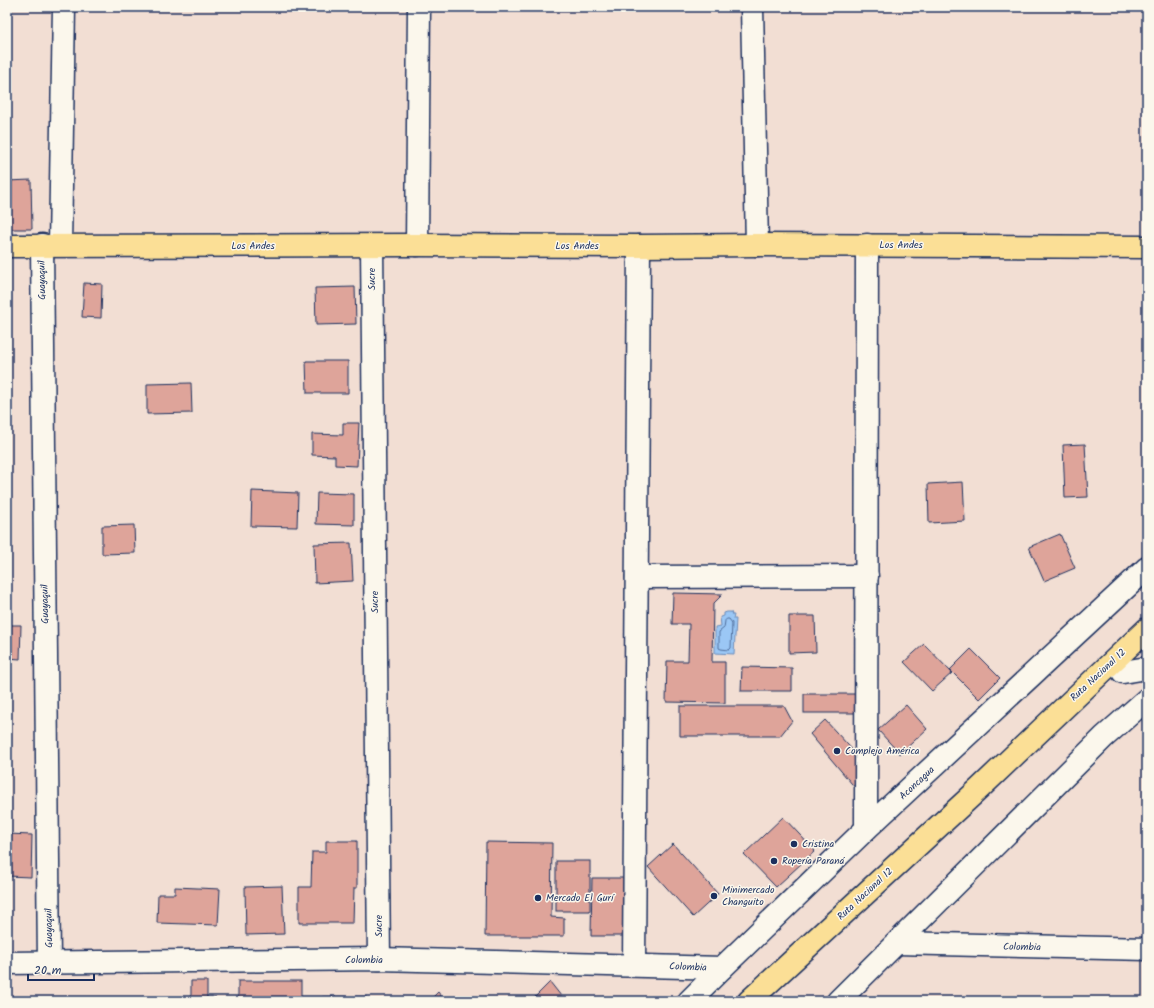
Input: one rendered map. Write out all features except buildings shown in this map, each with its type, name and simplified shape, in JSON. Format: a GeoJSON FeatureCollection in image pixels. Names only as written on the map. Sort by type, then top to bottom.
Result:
{"type":"FeatureCollection","features":[{"type":"Feature","properties":{"kind":"main road","name":"Los Andes"},"geometry":{"type":"LineString","coordinates":[[7,246],[867,245],[1147,247]]}},
{"type":"Feature","properties":{"kind":"main road","name":"Ruta Nacional 12"},"geometry":{"type":"LineString","coordinates":[[749,1001],[980,788],[1147,629]]}},
{"type":"Feature","properties":{"kind":"main road","name":"Ruta Nacional 12"},"geometry":{"type":"LineString","coordinates":[[980,788],[1123,672],[1147,649]]}},
{"type":"Feature","properties":{"kind":"street","name":"Guayaquil"},"geometry":{"type":"LineString","coordinates":[[49,963],[51,245],[64,7]]}},
{"type":"Feature","properties":{"kind":"street"},"geometry":{"type":"LineString","coordinates":[[418,245],[419,7]]}},
{"type":"Feature","properties":{"kind":"street"},"geometry":{"type":"LineString","coordinates":[[752,7],[756,245]]}},
{"type":"Feature","properties":{"kind":"street"},"geometry":{"type":"LineString","coordinates":[[866,829],[867,245]]}},
{"type":"Feature","properties":{"kind":"street","name":"Sucre"},"geometry":{"type":"LineString","coordinates":[[372,246],[379,959]]}},
{"type":"Feature","properties":{"kind":"street"},"geometry":{"type":"LineString","coordinates":[[634,965],[638,246]]}},
{"type":"Feature","properties":{"kind":"street","name":"Aconcagua"},"geometry":{"type":"LineString","coordinates":[[690,1001],[722,968],[866,829],[1147,568]]}},
{"type":"Feature","properties":{"kind":"street"},"geometry":{"type":"LineString","coordinates":[[637,577],[867,576]]}},
{"type":"Feature","properties":{"kind":"street"},"geometry":{"type":"LineString","coordinates":[[1123,672],[1147,668]]}},
{"type":"Feature","properties":{"kind":"street"},"geometry":{"type":"LineString","coordinates":[[847,996],[897,943],[1104,737],[1147,699]]}},
{"type":"Feature","properties":{"kind":"street","name":"Colombia"},"geometry":{"type":"LineString","coordinates":[[897,943],[1147,949]]}},
{"type":"Feature","properties":{"kind":"street","name":"Colombia"},"geometry":{"type":"LineString","coordinates":[[7,963],[379,959],[722,968]]}},
{"type":"Feature","properties":{"kind":"water"},"geometry":{"type":"Polygon","coordinates":[[[731,612],[732,615],[734,615],[733,619],[736,619],[734,654],[715,653],[715,627],[721,626],[720,617],[724,616],[724,613],[731,612]]]}},
{"type":"Feature","properties":{"kind":"place","name":"Complejo América"},"geometry":{"type":"Point","coordinates":[837,751]}},
{"type":"Feature","properties":{"kind":"place","name":"Cristina"},"geometry":{"type":"Point","coordinates":[794,844]}},
{"type":"Feature","properties":{"kind":"place","name":"Ropería Paraná"},"geometry":{"type":"Point","coordinates":[774,861]}},
{"type":"Feature","properties":{"kind":"place","name":"Minimercado Changuito"},"geometry":{"type":"Point","coordinates":[714,896]}},
{"type":"Feature","properties":{"kind":"place","name":"Mercado El Gurí"},"geometry":{"type":"Point","coordinates":[538,898]}}]}
